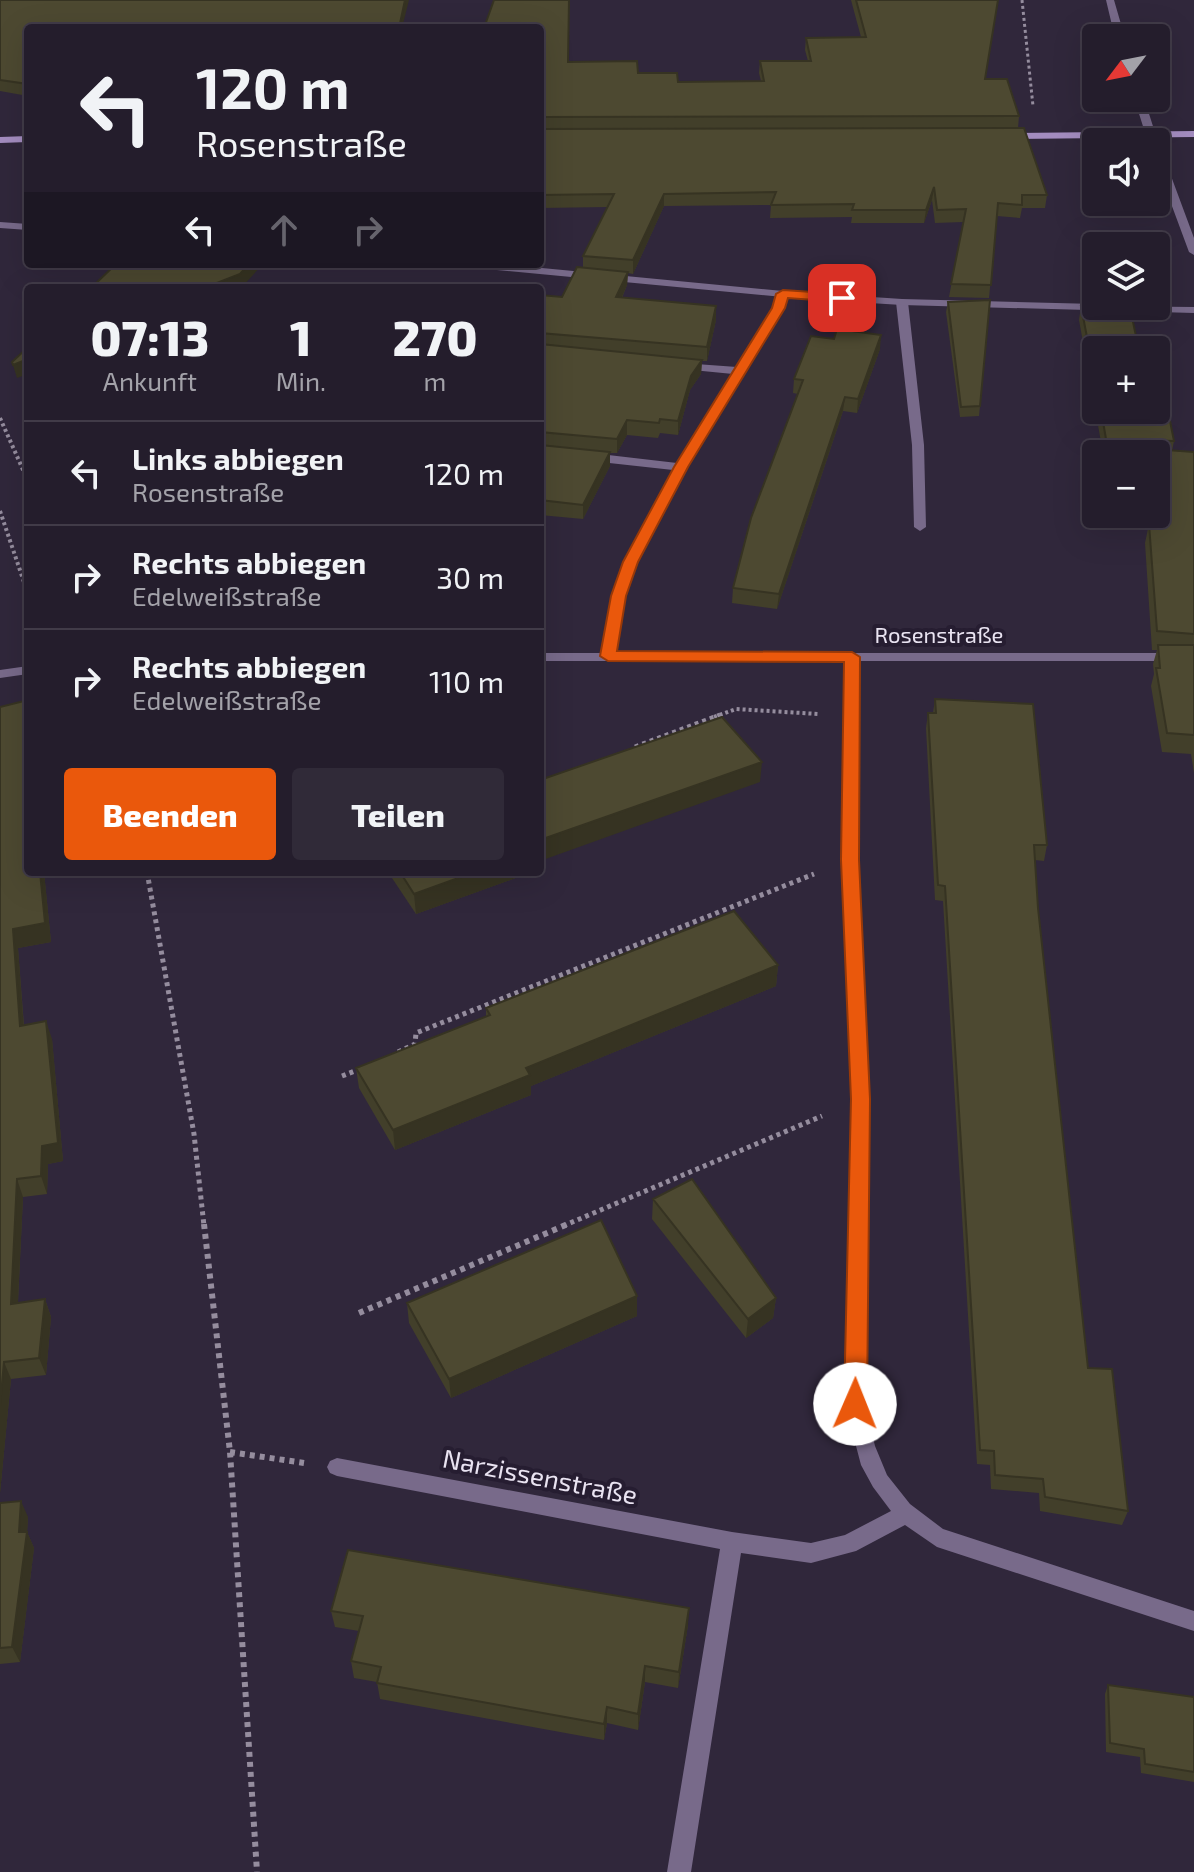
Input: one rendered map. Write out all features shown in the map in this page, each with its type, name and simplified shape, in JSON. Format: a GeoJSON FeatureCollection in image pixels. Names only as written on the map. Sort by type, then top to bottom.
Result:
{"type":"FeatureCollection","features":[{"type":"Feature","properties":{"kind":"main road"},"geometry":{"type":"LineString","coordinates":[[1170,136],[1194,134]]}},
{"type":"Feature","properties":{"kind":"main road"},"geometry":{"type":"LineString","coordinates":[[990,136],[1082,136]]}},
{"type":"Feature","properties":{"kind":"main road"},"geometry":{"type":"LineString","coordinates":[[0,140],[24,139]]}},
{"type":"Feature","properties":{"kind":"street"},"geometry":{"type":"LineString","coordinates":[[1110,0],[1116,24]]}},
{"type":"Feature","properties":{"kind":"street"},"geometry":{"type":"LineString","coordinates":[[1170,187],[1194,252]]}},
{"type":"Feature","properties":{"kind":"street"},"geometry":{"type":"LineString","coordinates":[[0,225],[24,227]]}},
{"type":"Feature","properties":{"kind":"street"},"geometry":{"type":"LineString","coordinates":[[507,268],[902,302],[1194,310]]}},
{"type":"Feature","properties":{"kind":"street"},"geometry":{"type":"LineString","coordinates":[[608,656],[618,596],[631,562],[681,467],[779,308],[783,294]]}},
{"type":"Feature","properties":{"kind":"street"},"geometry":{"type":"LineString","coordinates":[[902,302],[918,445],[920,527]]}},
{"type":"Feature","properties":{"kind":"street"},"geometry":{"type":"LineString","coordinates":[[663,364],[740,371]]}},
{"type":"Feature","properties":{"kind":"street"},"geometry":{"type":"LineString","coordinates":[[571,455],[681,467]]}},
{"type":"Feature","properties":{"kind":"street","name":"Rosenstraße"},"geometry":{"type":"LineString","coordinates":[[544,657],[1194,657]]}},
{"type":"Feature","properties":{"kind":"street"},"geometry":{"type":"LineString","coordinates":[[852,657],[850,860],[860,1099],[855,1404],[860,1438],[873,1470],[904,1515],[937,1537],[1194,1621]]}},
{"type":"Feature","properties":{"kind":"street"},"geometry":{"type":"LineString","coordinates":[[0,674],[24,671]]}},
{"type":"Feature","properties":{"kind":"street","name":"Narzissenstraße"},"geometry":{"type":"LineString","coordinates":[[337,1467],[732,1542],[811,1553],[849,1544],[904,1515]]}},
{"type":"Feature","properties":{"kind":"street"},"geometry":{"type":"LineString","coordinates":[[679,1872],[732,1542]]}},
{"type":"Feature","properties":{"kind":"path"},"geometry":{"type":"LineString","coordinates":[[1022,0],[1036,135]]}},
{"type":"Feature","properties":{"kind":"path"},"geometry":{"type":"LineString","coordinates":[[0,418],[24,472]]}},
{"type":"Feature","properties":{"kind":"path"},"geometry":{"type":"LineString","coordinates":[[0,511],[24,582]]}},
{"type":"Feature","properties":{"kind":"path"},"geometry":{"type":"LineString","coordinates":[[624,751],[736,709],[852,717]]}},
{"type":"Feature","properties":{"kind":"path"},"geometry":{"type":"LineString","coordinates":[[386,1057],[415,1044],[416,1033],[850,860]]}},
{"type":"Feature","properties":{"kind":"path"},"geometry":{"type":"LineString","coordinates":[[148,876],[194,1134],[230,1452],[257,1872]]}},
{"type":"Feature","properties":{"kind":"path"},"geometry":{"type":"LineString","coordinates":[[342,1076],[371,1063]]}},
{"type":"Feature","properties":{"kind":"path"},"geometry":{"type":"LineString","coordinates":[[359,1313],[860,1099]]}},
{"type":"Feature","properties":{"kind":"path"},"geometry":{"type":"LineString","coordinates":[[230,1452],[337,1467]]}},
{"type":"Feature","properties":{"kind":"building"},"geometry":{"type":"Polygon","coordinates":[[[0,0],[405,0],[400,24],[24,24],[24,83],[0,80],[0,0]]]}},
{"type":"Feature","properties":{"kind":"building"},"geometry":{"type":"Polygon","coordinates":[[[494,0],[569,0],[568,62],[637,61],[638,73],[677,73],[678,82],[764,81],[760,61],[811,61],[806,38],[866,37],[856,0],[998,0],[985,79],[1007,79],[1019,116],[544,117],[544,24],[485,24],[494,0]]]}},
{"type":"Feature","properties":{"kind":"building"},"geometry":{"type":"Polygon","coordinates":[[[1024,128],[1047,195],[1022,195],[1022,205],[998,203],[991,285],[951,284],[966,209],[937,210],[934,187],[926,210],[852,210],[854,204],[771,205],[776,192],[664,194],[633,260],[583,256],[614,194],[544,195],[544,129],[1024,128]]]}},
{"type":"Feature","properties":{"kind":"building"},"geometry":{"type":"Polygon","coordinates":[[[577,267],[628,272],[616,297],[716,306],[707,347],[544,333],[544,295],[562,297],[577,267]]]}},
{"type":"Feature","properties":{"kind":"building"},"geometry":{"type":"Polygon","coordinates":[[[112,268],[245,268],[240,274],[214,284],[95,284],[112,268]]]}},
{"type":"Feature","properties":{"kind":"building"},"geometry":{"type":"Polygon","coordinates":[[[990,300],[980,406],[961,407],[948,302],[990,300]]]}},
{"type":"Feature","properties":{"kind":"building"},"geometry":{"type":"Polygon","coordinates":[[[1084,320],[1133,320],[1136,336],[1087,336],[1084,320]]]}},
{"type":"Feature","properties":{"kind":"building"},"geometry":{"type":"Polygon","coordinates":[[[837,329],[881,335],[858,399],[845,397],[779,594],[733,588],[751,518],[803,380],[794,379],[811,336],[834,339],[837,329]]]}},
{"type":"Feature","properties":{"kind":"building"},"geometry":{"type":"Polygon","coordinates":[[[544,344],[702,360],[691,376],[678,421],[627,420],[617,439],[544,432],[544,344]]]}},
{"type":"Feature","properties":{"kind":"building"},"geometry":{"type":"Polygon","coordinates":[[[24,351],[24,361],[13,365],[12,362],[24,351]]]}},
{"type":"Feature","properties":{"kind":"building"},"geometry":{"type":"Polygon","coordinates":[[[1170,421],[1174,441],[1170,440],[1106,439],[1103,424],[1170,424],[1170,421]]]}},
{"type":"Feature","properties":{"kind":"building"},"geometry":{"type":"Polygon","coordinates":[[[544,445],[610,452],[583,505],[544,500],[544,445]]]}},
{"type":"Feature","properties":{"kind":"building"},"geometry":{"type":"Polygon","coordinates":[[[1170,450],[1194,452],[1194,634],[1157,631],[1149,528],[1170,528],[1170,450]]]}},
{"type":"Feature","properties":{"kind":"building"},"geometry":{"type":"Polygon","coordinates":[[[1158,645],[1194,645],[1194,735],[1167,733],[1156,668],[1160,668],[1158,645]]]}},
{"type":"Feature","properties":{"kind":"building"},"geometry":{"type":"Polygon","coordinates":[[[935,699],[1033,704],[1047,845],[1034,845],[1038,908],[1088,1368],[1112,1369],[1128,1511],[1045,1497],[1043,1479],[995,1475],[994,1451],[980,1450],[945,886],[938,885],[928,713],[936,713],[935,699]]]}},
{"type":"Feature","properties":{"kind":"building"},"geometry":{"type":"Polygon","coordinates":[[[24,701],[24,876],[40,876],[45,923],[13,929],[20,1026],[46,1021],[58,1143],[42,1146],[41,1176],[17,1179],[11,1304],[45,1299],[39,1358],[4,1362],[0,1406],[0,707],[24,701]]]}},
{"type":"Feature","properties":{"kind":"building"},"geometry":{"type":"Polygon","coordinates":[[[722,717],[762,762],[544,839],[544,779],[722,717]]]}},
{"type":"Feature","properties":{"kind":"building"},"geometry":{"type":"Polygon","coordinates":[[[403,876],[464,876],[414,894],[403,876]]]}},
{"type":"Feature","properties":{"kind":"building"},"geometry":{"type":"Polygon","coordinates":[[[734,911],[778,965],[526,1068],[530,1075],[393,1130],[356,1068],[490,1015],[486,1008],[734,911]]]}},
{"type":"Feature","properties":{"kind":"building"},"geometry":{"type":"Polygon","coordinates":[[[692,1179],[776,1298],[748,1319],[653,1199],[692,1179]]]}},
{"type":"Feature","properties":{"kind":"building"},"geometry":{"type":"Polygon","coordinates":[[[601,1220],[637,1296],[449,1379],[407,1303],[601,1220]]]}},
{"type":"Feature","properties":{"kind":"building"},"geometry":{"type":"Polygon","coordinates":[[[21,1501],[19,1532],[27,1532],[12,1647],[0,1648],[0,1503],[21,1501]]]}},
{"type":"Feature","properties":{"kind":"building"},"geometry":{"type":"Polygon","coordinates":[[[348,1550],[689,1608],[679,1672],[645,1666],[638,1714],[607,1707],[604,1724],[377,1683],[381,1667],[351,1661],[363,1616],[331,1611],[348,1550]]]}},
{"type":"Feature","properties":{"kind":"building"},"geometry":{"type":"Polygon","coordinates":[[[1108,1685],[1194,1697],[1194,1772],[1145,1764],[1144,1749],[1110,1743],[1108,1685]]]}},
{"type":"Feature","properties":{"kind":"route"},"geometry":{"type":"LineString","coordinates":[[842,298],[783,294],[779,308],[681,467],[631,562],[618,596],[608,656],[852,657],[850,860],[860,1099],[855,1404]]}}]}
